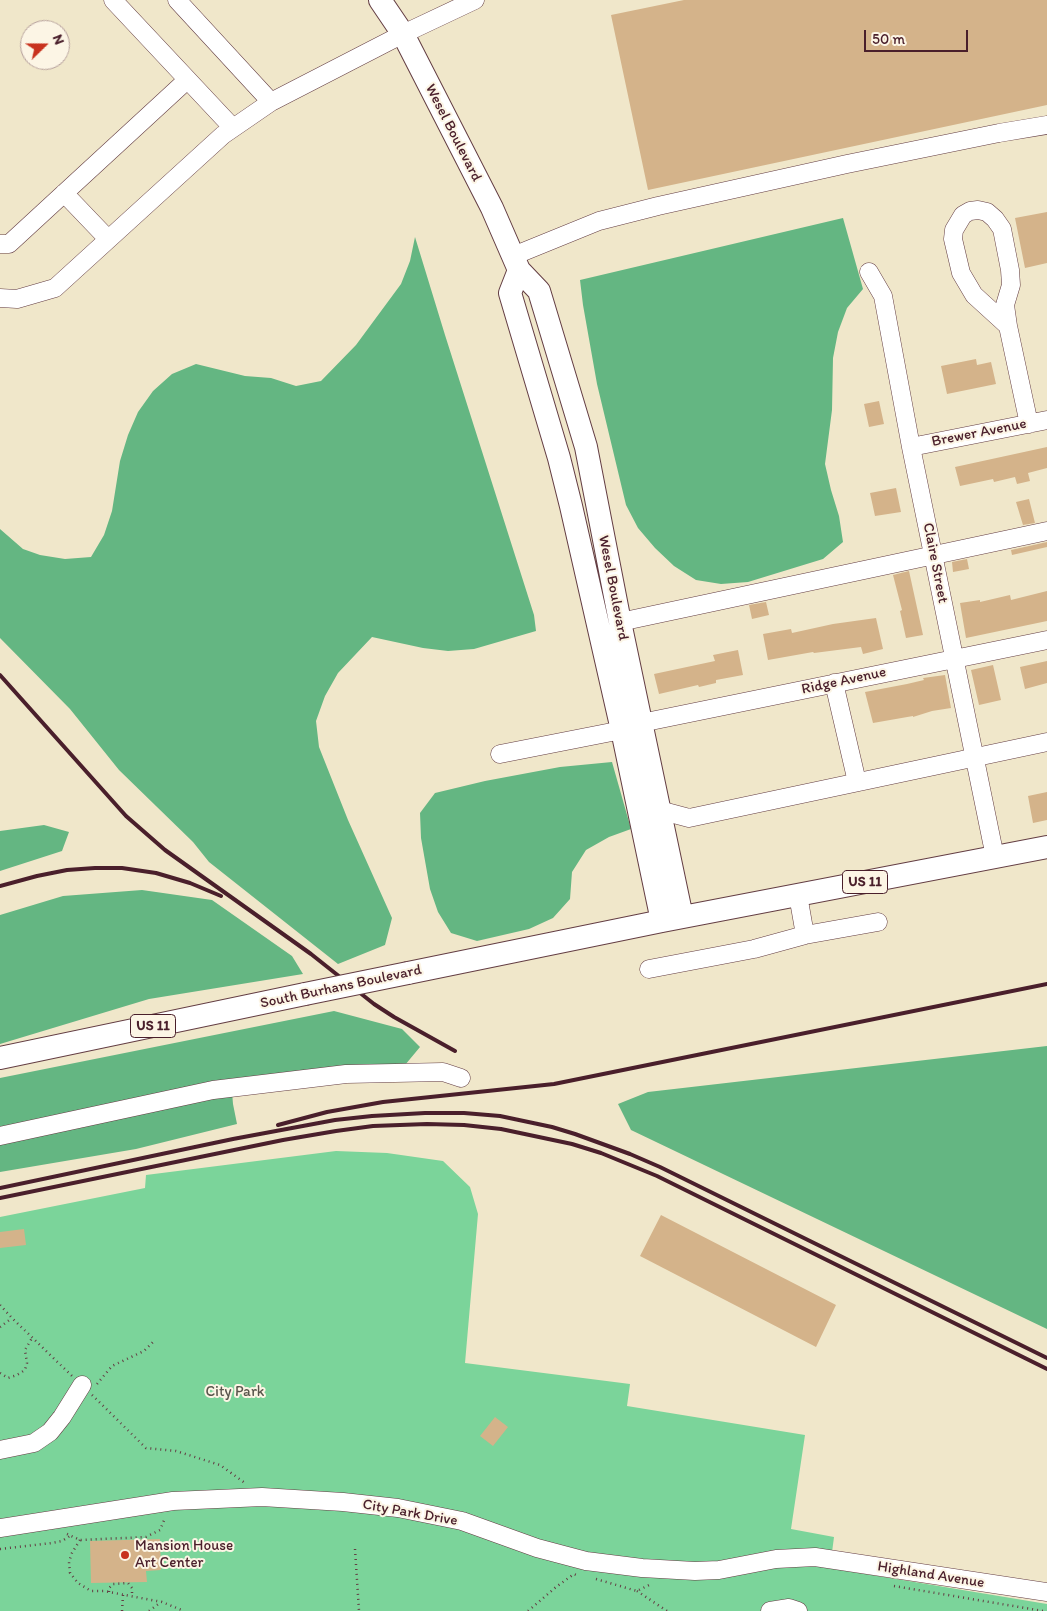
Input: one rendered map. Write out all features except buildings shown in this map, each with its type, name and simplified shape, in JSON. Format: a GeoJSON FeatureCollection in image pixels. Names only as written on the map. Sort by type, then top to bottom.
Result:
{"type":"FeatureCollection","features":[{"type":"Feature","properties":{"kind":"main road","name":"Wesel Boulevard"},"geometry":{"type":"LineString","coordinates":[[380,0],[403,34],[492,208],[516,263],[539,291],[586,447],[620,622],[631,726],[672,919]]}},
{"type":"Feature","properties":{"kind":"main road","name":"Wesel Boulevard"},"geometry":{"type":"LineString","coordinates":[[516,263],[510,293],[559,458],[631,726],[658,810],[672,919]]}},
{"type":"Feature","properties":{"kind":"main road","name":"US 11"},"geometry":{"type":"LineString","coordinates":[[672,919],[1047,847]]}},
{"type":"Feature","properties":{"kind":"main road","name":"South Burhans Boulevard"},"geometry":{"type":"LineString","coordinates":[[0,1058],[672,919]]}},
{"type":"Feature","properties":{"kind":"street"},"geometry":{"type":"LineString","coordinates":[[112,0],[233,128]]}},
{"type":"Feature","properties":{"kind":"street"},"geometry":{"type":"LineString","coordinates":[[177,0],[271,102]]}},
{"type":"Feature","properties":{"kind":"street"},"geometry":{"type":"LineString","coordinates":[[190,0],[206,31]]}},
{"type":"Feature","properties":{"kind":"street"},"geometry":{"type":"LineString","coordinates":[[0,298],[17,299],[54,288],[223,135],[271,102],[403,34],[475,0]]}},
{"type":"Feature","properties":{"kind":"street"},"geometry":{"type":"LineString","coordinates":[[0,244],[10,244],[187,80]]}},
{"type":"Feature","properties":{"kind":"street"},"geometry":{"type":"LineString","coordinates":[[516,263],[599,221],[866,160],[1047,124]]}},
{"type":"Feature","properties":{"kind":"street"},"geometry":{"type":"LineString","coordinates":[[64,193],[108,239]]}},
{"type":"Feature","properties":{"kind":"street"},"geometry":{"type":"LineString","coordinates":[[1008,326],[974,295],[961,273],[953,239],[954,230],[963,215],[970,211],[987,212],[996,219],[1002,229],[1011,285],[1006,305],[1008,326],[1029,424]]}},
{"type":"Feature","properties":{"kind":"street","name":"Claire Street"},"geometry":{"type":"LineString","coordinates":[[869,272],[883,296],[911,447],[995,857]]}},
{"type":"Feature","properties":{"kind":"street","name":"Brewer Avenue"},"geometry":{"type":"LineString","coordinates":[[911,447],[1047,420]]}},
{"type":"Feature","properties":{"kind":"street"},"geometry":{"type":"LineString","coordinates":[[620,622],[1047,531]]}},
{"type":"Feature","properties":{"kind":"street","name":"Ridge Avenue"},"geometry":{"type":"LineString","coordinates":[[500,754],[1047,640]]}},
{"type":"Feature","properties":{"kind":"street"},"geometry":{"type":"LineString","coordinates":[[834,684],[857,782]]}},
{"type":"Feature","properties":{"kind":"street"},"geometry":{"type":"LineString","coordinates":[[658,810],[689,818],[1047,742]]}},
{"type":"Feature","properties":{"kind":"street"},"geometry":{"type":"LineString","coordinates":[[798,895],[805,934]]}},
{"type":"Feature","properties":{"kind":"street"},"geometry":{"type":"LineString","coordinates":[[649,969],[754,949],[805,934],[878,922]]}},
{"type":"Feature","properties":{"kind":"street"},"geometry":{"type":"LineString","coordinates":[[0,1136],[213,1090],[346,1074],[443,1072],[461,1078]]}},
{"type":"Feature","properties":{"kind":"street"},"geometry":{"type":"LineString","coordinates":[[0,1450],[34,1443],[50,1432],[86,1388]]}},
{"type":"Feature","properties":{"kind":"street","name":"City Park Drive"},"geometry":{"type":"LineString","coordinates":[[0,1528],[180,1500],[262,1497],[343,1502],[398,1508],[462,1521],[537,1548],[586,1561],[642,1568],[695,1571],[719,1570],[776,1559],[815,1557]]}},
{"type":"Feature","properties":{"kind":"street","name":"Highland Avenue"},"geometry":{"type":"LineString","coordinates":[[815,1557],[1047,1592]]}},
{"type":"Feature","properties":{"kind":"street"},"geometry":{"type":"LineString","coordinates":[[770,1611],[789,1608],[798,1611]]}},
{"type":"Feature","properties":{"kind":"path"},"geometry":{"type":"LineString","coordinates":[[0,1305],[146,1448],[176,1451],[220,1465],[251,1487]]}},
{"type":"Feature","properties":{"kind":"path"},"geometry":{"type":"LineString","coordinates":[[0,1327],[12,1318]]}},
{"type":"Feature","properties":{"kind":"path"},"geometry":{"type":"LineString","coordinates":[[0,1373],[8,1378],[18,1375],[25,1370],[27,1363],[26,1350],[32,1338]]}},
{"type":"Feature","properties":{"kind":"path"},"geometry":{"type":"LineString","coordinates":[[86,1388],[112,1366],[144,1351],[154,1341]]}},
{"type":"Feature","properties":{"kind":"path"},"geometry":{"type":"LineString","coordinates":[[50,1520],[70,1536],[80,1540],[146,1537],[160,1530],[168,1510],[180,1500]]}},
{"type":"Feature","properties":{"kind":"path"},"geometry":{"type":"LineString","coordinates":[[0,1549],[52,1543],[62,1541],[70,1536]]}},
{"type":"Feature","properties":{"kind":"path"},"geometry":{"type":"LineString","coordinates":[[80,1540],[69,1562],[70,1573],[78,1583],[91,1591],[109,1592],[162,1602],[184,1611]]}},
{"type":"Feature","properties":{"kind":"path"},"geometry":{"type":"LineString","coordinates":[[355,1549],[359,1611]]}},
{"type":"Feature","properties":{"kind":"path"},"geometry":{"type":"LineString","coordinates":[[528,1611],[574,1574],[582,1576]]}},
{"type":"Feature","properties":{"kind":"path"},"geometry":{"type":"LineString","coordinates":[[590,1578],[637,1591],[666,1611]]}},
{"type":"Feature","properties":{"kind":"path"},"geometry":{"type":"LineString","coordinates":[[637,1591],[655,1582]]}},
{"type":"Feature","properties":{"kind":"path"},"geometry":{"type":"LineString","coordinates":[[109,1592],[112,1584],[128,1583],[132,1588],[132,1596]]}},
{"type":"Feature","properties":{"kind":"path"},"geometry":{"type":"LineString","coordinates":[[886,1584],[1043,1611]]}},
{"type":"Feature","properties":{"kind":"path"},"geometry":{"type":"LineString","coordinates":[[122,1595],[122,1611]]}},
{"type":"Feature","properties":{"kind":"path"},"geometry":{"type":"LineString","coordinates":[[149,1611],[162,1602]]}},
{"type":"Feature","properties":{"kind":"green space"},"geometry":{"type":"Polygon","coordinates":[[[843,218],[863,289],[847,308],[838,332],[833,358],[832,410],[825,464],[839,516],[843,542],[823,559],[748,582],[721,584],[696,580],[674,566],[655,548],[638,528],[626,505],[597,384],[580,280],[843,218]]]}},
{"type":"Feature","properties":{"kind":"green space"},"geometry":{"type":"Polygon","coordinates":[[[415,237],[534,615],[536,631],[474,649],[448,651],[423,648],[372,637],[338,673],[325,696],[316,721],[319,747],[348,820],[392,918],[385,945],[338,964],[209,862],[193,842],[119,770],[70,709],[0,638],[0,529],[23,549],[40,555],[65,559],[91,557],[104,535],[112,511],[120,461],[128,435],[138,412],[153,391],[172,374],[196,364],[245,376],[271,378],[296,386],[321,381],[356,345],[401,284],[410,261],[415,237]]]}},
{"type":"Feature","properties":{"kind":"green space"},"geometry":{"type":"Polygon","coordinates":[[[612,762],[631,829],[609,837],[586,850],[572,872],[570,899],[553,918],[529,929],[477,941],[451,933],[438,912],[430,889],[421,838],[420,813],[435,793],[485,781],[560,767],[612,762]]]}},
{"type":"Feature","properties":{"kind":"green space"},"geometry":{"type":"Polygon","coordinates":[[[44,825],[69,832],[62,851],[0,871],[0,831],[44,825]]]}},
{"type":"Feature","properties":{"kind":"green space"},"geometry":{"type":"Polygon","coordinates":[[[142,890],[212,900],[292,956],[303,974],[149,999],[0,1044],[0,915],[63,896],[142,890]]]}},
{"type":"Feature","properties":{"kind":"green space"},"geometry":{"type":"Polygon","coordinates":[[[334,1011],[402,1029],[420,1047],[405,1065],[231,1080],[237,1124],[136,1149],[0,1172],[0,1078],[334,1011]]]}},
{"type":"Feature","properties":{"kind":"green space"},"geometry":{"type":"Polygon","coordinates":[[[1047,1046],[1047,1329],[631,1130],[618,1104],[648,1092],[1047,1046]]]}},
{"type":"Feature","properties":{"kind":"green space","name":"City Park"},"geometry":{"type":"Polygon","coordinates":[[[336,1151],[387,1153],[443,1161],[470,1187],[478,1214],[465,1363],[630,1384],[627,1406],[805,1435],[791,1529],[834,1537],[830,1568],[1047,1604],[1047,1611],[0,1611],[0,1217],[145,1188],[146,1175],[336,1151]]]}},
{"type":"Feature","properties":{"kind":"railway"},"geometry":{"type":"LineString","coordinates":[[0,675],[126,816],[165,850],[311,954],[374,1004],[455,1051]]}},
{"type":"Feature","properties":{"kind":"railway"},"geometry":{"type":"LineString","coordinates":[[0,886],[67,870],[122,868],[156,873],[190,883],[221,896]]}},
{"type":"Feature","properties":{"kind":"railway"},"geometry":{"type":"LineString","coordinates":[[278,1125],[327,1112],[383,1102],[554,1084],[1047,984]]}},
{"type":"Feature","properties":{"kind":"railway"},"geometry":{"type":"LineString","coordinates":[[0,1188],[233,1139],[335,1120],[425,1113],[464,1113],[500,1116],[575,1134],[660,1167],[1047,1358]]}},
{"type":"Feature","properties":{"kind":"railway"},"geometry":{"type":"LineString","coordinates":[[0,1198],[283,1140],[336,1131],[373,1126],[427,1124],[501,1129],[572,1144],[601,1153],[657,1176],[1047,1369]]}},
{"type":"Feature","properties":{"kind":"place","name":"Mansion House Art Center"},"geometry":{"type":"Point","coordinates":[125,1555]}}]}
